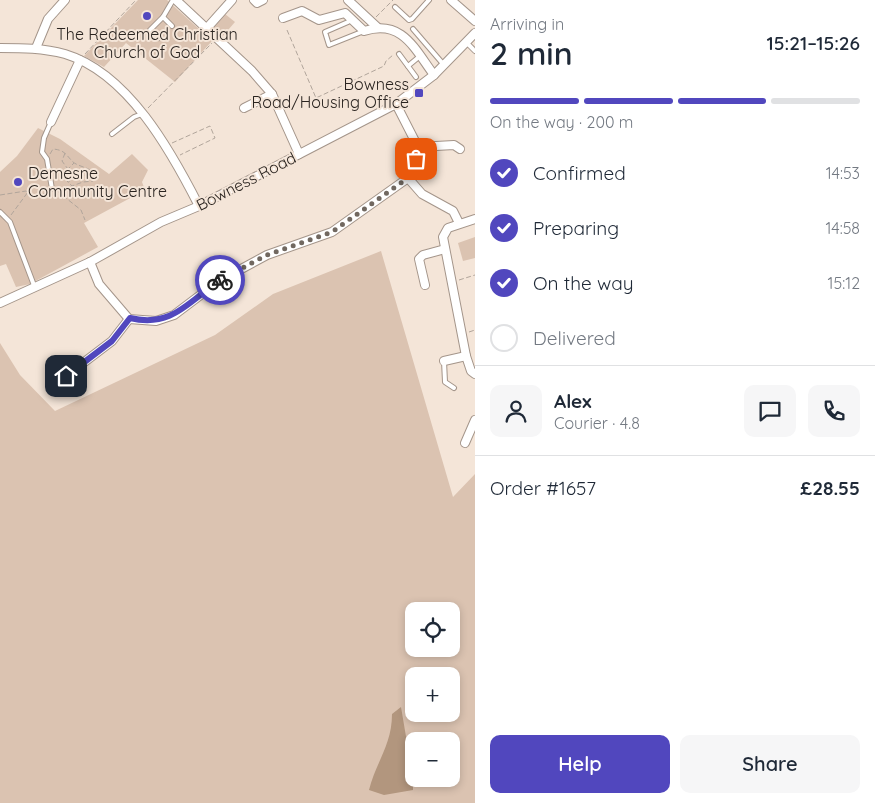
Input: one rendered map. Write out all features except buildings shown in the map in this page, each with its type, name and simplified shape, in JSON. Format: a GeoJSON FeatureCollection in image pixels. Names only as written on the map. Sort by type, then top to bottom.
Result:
{"type":"FeatureCollection","features":[{"type":"Feature","properties":{"kind":"street"},"geometry":{"type":"LineString","coordinates":[[36,48],[48,19],[65,0]]}},
{"type":"Feature","properties":{"kind":"street"},"geometry":{"type":"LineString","coordinates":[[174,0],[217,37],[272,94],[299,154]]}},
{"type":"Feature","properties":{"kind":"street"},"geometry":{"type":"LineString","coordinates":[[207,28],[232,0]]}},
{"type":"Feature","properties":{"kind":"street"},"geometry":{"type":"LineString","coordinates":[[254,0],[257,3],[263,0]]}},
{"type":"Feature","properties":{"kind":"street"},"geometry":{"type":"LineString","coordinates":[[348,0],[375,24],[402,34],[434,75]]}},
{"type":"Feature","properties":{"kind":"street"},"geometry":{"type":"LineString","coordinates":[[451,0],[475,21]]}},
{"type":"Feature","properties":{"kind":"street"},"geometry":{"type":"LineString","coordinates":[[284,21],[302,11],[319,20],[341,12],[351,18],[364,31],[375,24]]}},
{"type":"Feature","properties":{"kind":"street","name":"Bowness Road"},"geometry":{"type":"LineString","coordinates":[[0,303],[90,262],[162,222],[199,206],[396,104],[434,75],[475,34]]}},
{"type":"Feature","properties":{"kind":"street"},"geometry":{"type":"LineString","coordinates":[[0,48],[36,48],[66,54],[100,72],[126,96],[166,145],[199,206]]}},
{"type":"Feature","properties":{"kind":"street"},"geometry":{"type":"LineString","coordinates":[[51,122],[80,60]]}},
{"type":"Feature","properties":{"kind":"street"},"geometry":{"type":"LineString","coordinates":[[244,108],[272,94]]}},
{"type":"Feature","properties":{"kind":"street"},"geometry":{"type":"LineString","coordinates":[[90,262],[99,284],[130,318],[156,321],[174,315],[219,281],[267,255],[332,232],[408,178],[418,147],[396,104]]}},
{"type":"Feature","properties":{"kind":"street"},"geometry":{"type":"LineString","coordinates":[[418,147],[454,145],[460,149]]}},
{"type":"Feature","properties":{"kind":"street"},"geometry":{"type":"LineString","coordinates":[[408,178],[422,194],[453,211],[459,223]]}},
{"type":"Feature","properties":{"kind":"street"},"geometry":{"type":"LineString","coordinates":[[475,219],[448,228],[443,237],[466,356],[475,374]]}},
{"type":"Feature","properties":{"kind":"street"},"geometry":{"type":"LineString","coordinates":[[425,285],[418,265],[419,259],[423,255],[445,249]]}},
{"type":"Feature","properties":{"kind":"street"},"geometry":{"type":"LineString","coordinates":[[62,371],[66,376],[112,341],[130,318]]}},
{"type":"Feature","properties":{"kind":"street"},"geometry":{"type":"LineString","coordinates":[[444,361],[466,356]]}},
{"type":"Feature","properties":{"kind":"street"},"geometry":{"type":"LineString","coordinates":[[465,443],[475,420]]}},
{"type":"Feature","properties":{"kind":"lane"},"geometry":{"type":"LineString","coordinates":[[160,38],[150,30],[174,0]]}},
{"type":"Feature","properties":{"kind":"lane"},"geometry":{"type":"LineString","coordinates":[[394,7],[409,20],[429,0]]}},
{"type":"Feature","properties":{"kind":"lane"},"geometry":{"type":"LineString","coordinates":[[162,16],[172,26]]}},
{"type":"Feature","properties":{"kind":"lane"},"geometry":{"type":"LineString","coordinates":[[351,18],[348,22],[325,32],[329,45],[364,31]]}},
{"type":"Feature","properties":{"kind":"lane"},"geometry":{"type":"LineString","coordinates":[[413,29],[444,65]]}},
{"type":"Feature","properties":{"kind":"lane"},"geometry":{"type":"LineString","coordinates":[[467,43],[475,51]]}},
{"type":"Feature","properties":{"kind":"lane"},"geometry":{"type":"LineString","coordinates":[[398,53],[416,77]]}},
{"type":"Feature","properties":{"kind":"lane"},"geometry":{"type":"LineString","coordinates":[[408,66],[420,56]]}},
{"type":"Feature","properties":{"kind":"lane"},"geometry":{"type":"LineString","coordinates":[[112,134],[134,117],[142,114]]}},
{"type":"Feature","properties":{"kind":"lane"},"geometry":{"type":"LineString","coordinates":[[51,122],[42,148],[44,157],[47,158],[52,189]]}},
{"type":"Feature","properties":{"kind":"lane"},"geometry":{"type":"LineString","coordinates":[[0,212],[7,219],[35,288]]}},
{"type":"Feature","properties":{"kind":"lane"},"geometry":{"type":"LineString","coordinates":[[444,361],[445,382],[454,388]]}},
{"type":"Feature","properties":{"kind":"path"},"geometry":{"type":"LineString","coordinates":[[80,60],[136,0]]}},
{"type":"Feature","properties":{"kind":"path"},"geometry":{"type":"LineString","coordinates":[[375,24],[393,0]]}},
{"type":"Feature","properties":{"kind":"path"},"geometry":{"type":"LineString","coordinates":[[284,21],[316,98],[384,66],[386,61],[398,53]]}},
{"type":"Feature","properties":{"kind":"path"},"geometry":{"type":"LineString","coordinates":[[142,114],[217,37]]}},
{"type":"Feature","properties":{"kind":"path"},"geometry":{"type":"LineString","coordinates":[[166,145],[210,126],[215,138],[174,158]]}},
{"type":"Feature","properties":{"kind":"path"},"geometry":{"type":"LineString","coordinates":[[47,158],[53,149],[66,153],[74,163],[87,167],[95,174],[91,183],[83,182],[78,186],[68,184],[64,178],[67,168],[74,163]]}},
{"type":"Feature","properties":{"kind":"path"},"geometry":{"type":"LineString","coordinates":[[66,153],[62,161],[73,176],[68,184]]}},
{"type":"Feature","properties":{"kind":"path"},"geometry":{"type":"LineString","coordinates":[[83,173],[84,176],[81,180],[83,182]]}},
{"type":"Feature","properties":{"kind":"path"},"geometry":{"type":"LineString","coordinates":[[0,195],[28,192],[34,196],[49,194],[50,190],[55,189],[81,210],[85,220]]}},
{"type":"Feature","properties":{"kind":"path"},"geometry":{"type":"LineString","coordinates":[[7,219],[28,192]]}},
{"type":"Feature","properties":{"kind":"path"},"geometry":{"type":"LineString","coordinates":[[452,282],[475,275]]}},
{"type":"Feature","properties":{"kind":"shaded area"},"geometry":{"type":"Polygon","coordinates":[[[138,0],[167,0],[212,41],[175,82],[126,43],[104,67],[84,56],[138,0]]]}},
{"type":"Feature","properties":{"kind":"shaded area"},"geometry":{"type":"Polygon","coordinates":[[[225,14],[235,22],[222,37],[213,28],[225,14]]]}},
{"type":"Feature","properties":{"kind":"shaded area"},"geometry":{"type":"Polygon","coordinates":[[[38,128],[60,139],[109,174],[132,154],[148,170],[142,182],[145,190],[84,223],[98,247],[30,284],[16,287],[6,264],[0,266],[0,172],[17,156],[38,128]]]}},
{"type":"Feature","properties":{"kind":"shaded area"},"geometry":{"type":"Polygon","coordinates":[[[475,237],[475,258],[463,261],[458,243],[475,237]]]}},
{"type":"Feature","properties":{"kind":"shaded area"},"geometry":{"type":"Polygon","coordinates":[[[381,251],[453,497],[475,474],[475,803],[0,803],[0,343],[20,375],[55,411],[215,335],[273,294],[381,251]]]}},
{"type":"Feature","properties":{"kind":"shaded area"},"geometry":{"type":"Polygon","coordinates":[[[401,707],[405,732],[405,787],[413,787],[413,790],[384,795],[369,790],[387,744],[392,714],[401,707]]]}},
{"type":"Feature","properties":{"kind":"way so far"},"geometry":{"type":"LineString","coordinates":[[220,280],[267,255],[332,232],[408,178],[416,159]]}},
{"type":"Feature","properties":{"kind":"place","name":"The Redeemed Christian Church of God"},"geometry":{"type":"Point","coordinates":[147,16]}},
{"type":"Feature","properties":{"kind":"place","name":"Bowness Road/Housing Office"},"geometry":{"type":"Point","coordinates":[419,93]}},
{"type":"Feature","properties":{"kind":"place","name":"Demesne Community Centre"},"geometry":{"type":"Point","coordinates":[18,182]}},
{"type":"Feature","properties":{"kind":"route"},"geometry":{"type":"LineString","coordinates":[[66,376],[112,341],[130,318],[144,322],[156,321],[174,315],[220,280]]}}]}
